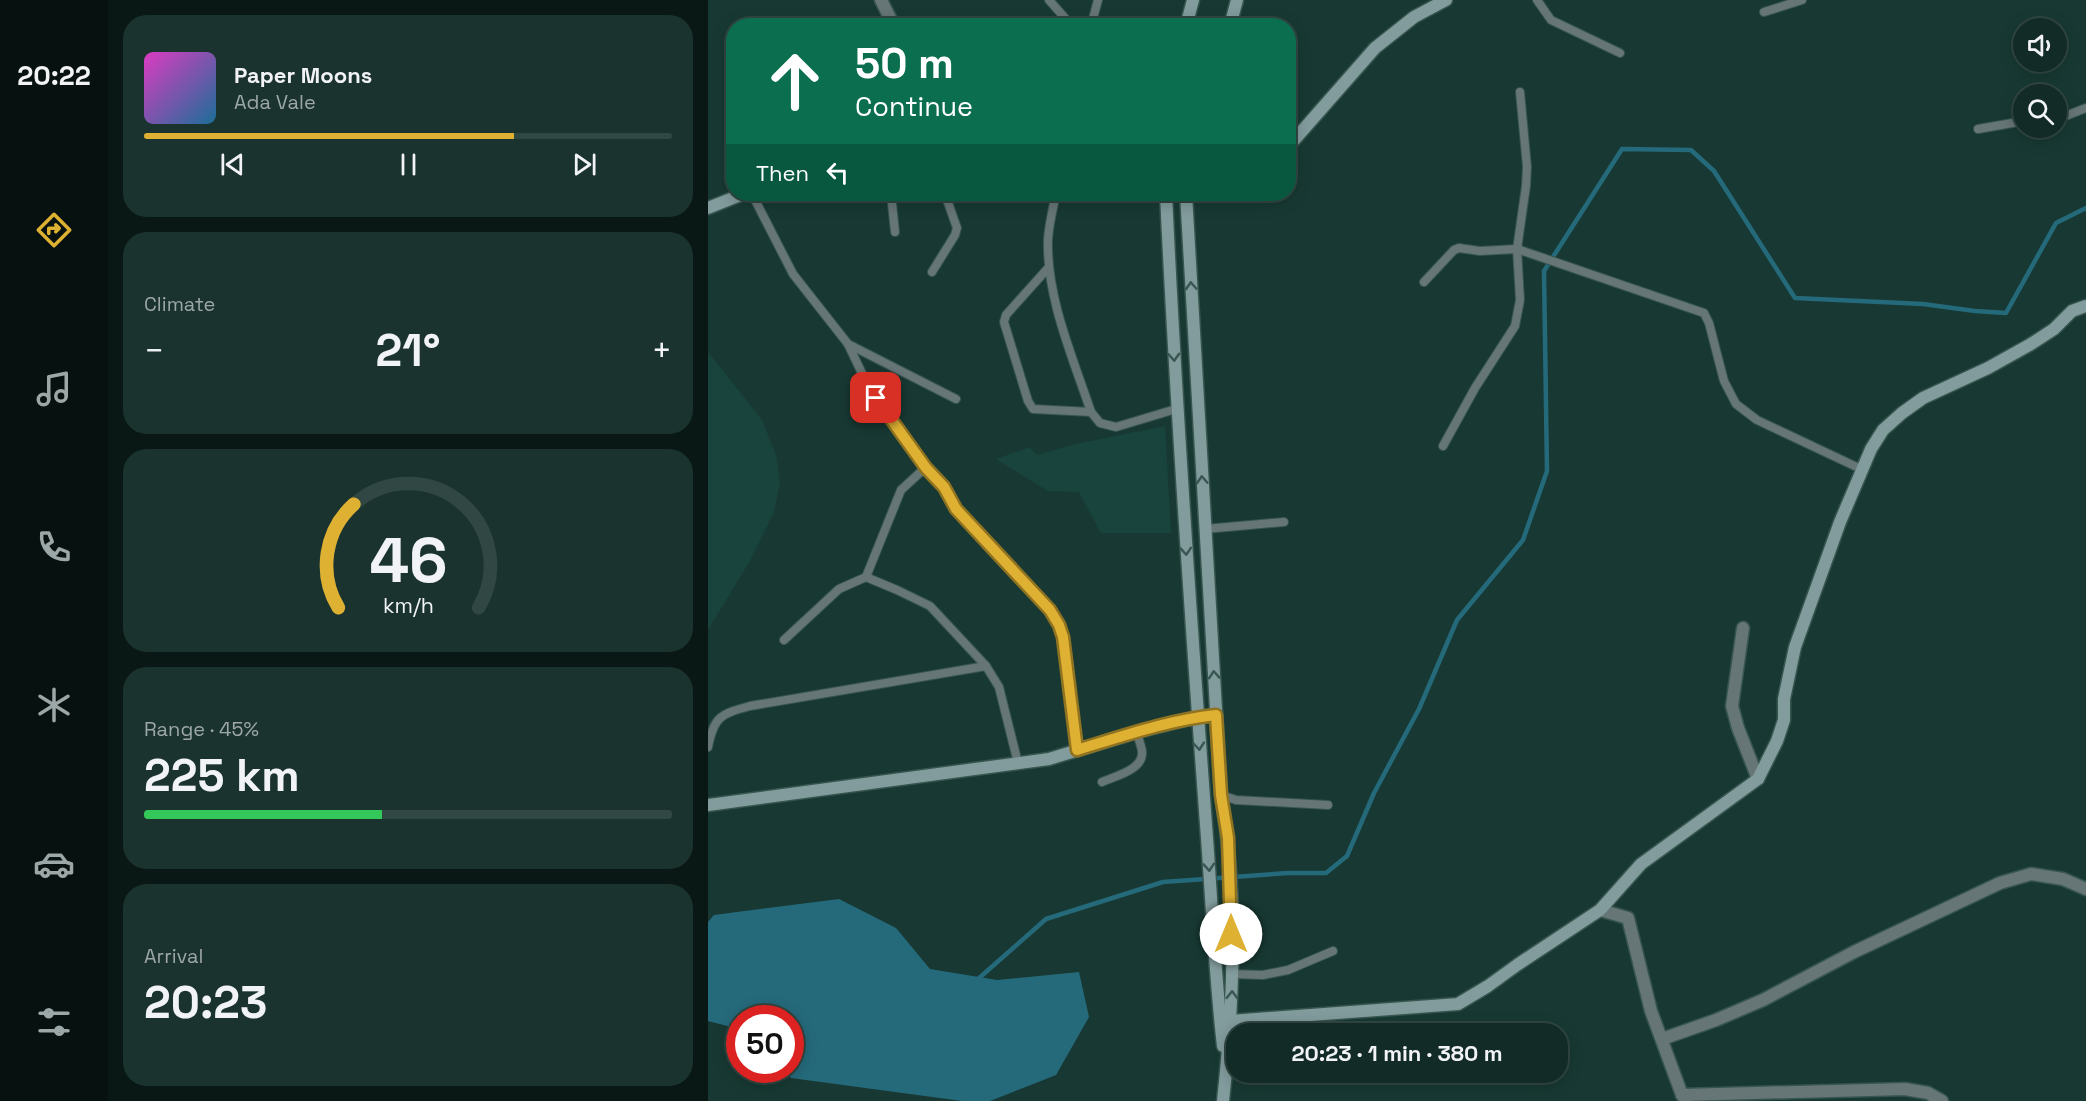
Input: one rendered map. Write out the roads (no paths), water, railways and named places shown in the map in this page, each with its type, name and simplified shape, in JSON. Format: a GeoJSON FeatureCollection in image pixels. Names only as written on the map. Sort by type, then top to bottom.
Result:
{"type":"FeatureCollection","features":[{"type":"Feature","properties":{"kind":"main road"},"geometry":{"type":"LineString","coordinates":[[1188,18],[1193,0]]}},
{"type":"Feature","properties":{"kind":"main road"},"geometry":{"type":"LineString","coordinates":[[1232,18],[1237,0]]}},
{"type":"Feature","properties":{"kind":"main road"},"geometry":{"type":"LineString","coordinates":[[1296,138],[1376,48],[1414,17],[1446,0]]}},
{"type":"Feature","properties":{"kind":"main road"},"geometry":{"type":"LineString","coordinates":[[709,205],[726,200]]}},
{"type":"Feature","properties":{"kind":"main road"},"geometry":{"type":"LineString","coordinates":[[1166,201],[1176,409],[1197,717],[1215,979],[1226,1074],[1223,1101]]}},
{"type":"Feature","properties":{"kind":"main road"},"geometry":{"type":"LineString","coordinates":[[1186,201],[1221,795],[1228,838],[1232,974],[1230,1023]]}},
{"type":"Feature","properties":{"kind":"main road"},"geometry":{"type":"LineString","coordinates":[[1230,1020],[1458,1004],[1600,910],[1641,864],[1758,779],[1777,741],[1784,720],[1784,699],[1795,647],[1861,469],[1882,430],[1923,398],[2031,345],[2054,329],[2072,311],[2086,306]]}},
{"type":"Feature","properties":{"kind":"main road"},"geometry":{"type":"LineString","coordinates":[[708,805],[1049,759],[1137,732],[1197,717],[1216,715]]}},
{"type":"Feature","properties":{"kind":"street"},"geometry":{"type":"LineString","coordinates":[[881,0],[890,18]]}},
{"type":"Feature","properties":{"kind":"street"},"geometry":{"type":"LineString","coordinates":[[1743,628],[1732,706],[1758,779]]}},
{"type":"Feature","properties":{"kind":"street"},"geometry":{"type":"LineString","coordinates":[[1662,1039],[1763,1000],[1854,952],[2000,882],[2031,874],[2063,879],[2086,889]]}},
{"type":"Feature","properties":{"kind":"street"},"geometry":{"type":"LineString","coordinates":[[1600,910],[1628,918],[1652,1011],[1684,1098],[1905,1089],[1928,1093],[1942,1101]]}},
{"type":"Feature","properties":{"kind":"lane"},"geometry":{"type":"LineString","coordinates":[[1049,0],[1065,18]]}},
{"type":"Feature","properties":{"kind":"lane"},"geometry":{"type":"LineString","coordinates":[[1093,18],[1098,0]]}},
{"type":"Feature","properties":{"kind":"lane"},"geometry":{"type":"LineString","coordinates":[[1537,0],[1551,20],[1620,53]]}},
{"type":"Feature","properties":{"kind":"lane"},"geometry":{"type":"LineString","coordinates":[[1764,12],[1803,0]]}},
{"type":"Feature","properties":{"kind":"lane"},"geometry":{"type":"LineString","coordinates":[[1443,446],[1475,388],[1515,326],[1520,300],[1517,249],[1527,166],[1520,92]]}},
{"type":"Feature","properties":{"kind":"lane"},"geometry":{"type":"LineString","coordinates":[[2067,115],[2086,108]]}},
{"type":"Feature","properties":{"kind":"lane"},"geometry":{"type":"LineString","coordinates":[[1978,129],[2013,123]]}},
{"type":"Feature","properties":{"kind":"lane"},"geometry":{"type":"LineString","coordinates":[[756,201],[793,274],[848,344],[868,386],[926,468],[944,487],[956,509],[1027,584],[1050,610],[1059,625],[1063,637],[1077,750]]}},
{"type":"Feature","properties":{"kind":"lane"},"geometry":{"type":"LineString","coordinates":[[892,201],[895,232]]}},
{"type":"Feature","properties":{"kind":"lane"},"geometry":{"type":"LineString","coordinates":[[932,272],[957,228],[947,201]]}},
{"type":"Feature","properties":{"kind":"lane"},"geometry":{"type":"LineString","coordinates":[[1055,201],[1048,237],[1049,267],[1063,330],[1091,412],[1100,423],[1116,427],[1176,409]]}},
{"type":"Feature","properties":{"kind":"lane"},"geometry":{"type":"LineString","coordinates":[[1424,282],[1459,248],[1517,249],[1704,313],[1709,323],[1724,381],[1736,404],[1757,420],[1861,469]]}},
{"type":"Feature","properties":{"kind":"lane"},"geometry":{"type":"LineString","coordinates":[[1049,267],[1006,315],[1004,322],[1007,333],[1028,401],[1033,408],[1091,412]]}},
{"type":"Feature","properties":{"kind":"lane"},"geometry":{"type":"LineString","coordinates":[[848,344],[956,399]]}},
{"type":"Feature","properties":{"kind":"lane"},"geometry":{"type":"LineString","coordinates":[[784,640],[838,589],[866,577],[900,489],[926,468]]}},
{"type":"Feature","properties":{"kind":"lane"},"geometry":{"type":"LineString","coordinates":[[1204,529],[1284,522]]}},
{"type":"Feature","properties":{"kind":"lane"},"geometry":{"type":"LineString","coordinates":[[866,577],[930,606],[986,666],[999,687],[1018,763]]}},
{"type":"Feature","properties":{"kind":"lane"},"geometry":{"type":"LineString","coordinates":[[708,747],[711,730],[724,713],[750,706],[986,666]]}},
{"type":"Feature","properties":{"kind":"lane"},"geometry":{"type":"LineString","coordinates":[[1102,783],[1137,767],[1141,761],[1142,752],[1137,732]]}},
{"type":"Feature","properties":{"kind":"lane"},"geometry":{"type":"LineString","coordinates":[[1221,795],[1236,800],[1328,805]]}},
{"type":"Feature","properties":{"kind":"lane"},"geometry":{"type":"LineString","coordinates":[[1232,974],[1263,975],[1288,970],[1333,951]]}},
{"type":"Feature","properties":{"kind":"waterway"},"geometry":{"type":"LineString","coordinates":[[975,980],[1046,919],[1163,882],[1288,873],[1326,873],[1347,856],[1374,793],[1419,709],[1457,620],[1523,540],[1547,471],[1544,271],[1622,149],[1691,150],[1714,171],[1795,298],[1923,304],[2006,313],[2056,223],[2086,208]]}}]}
